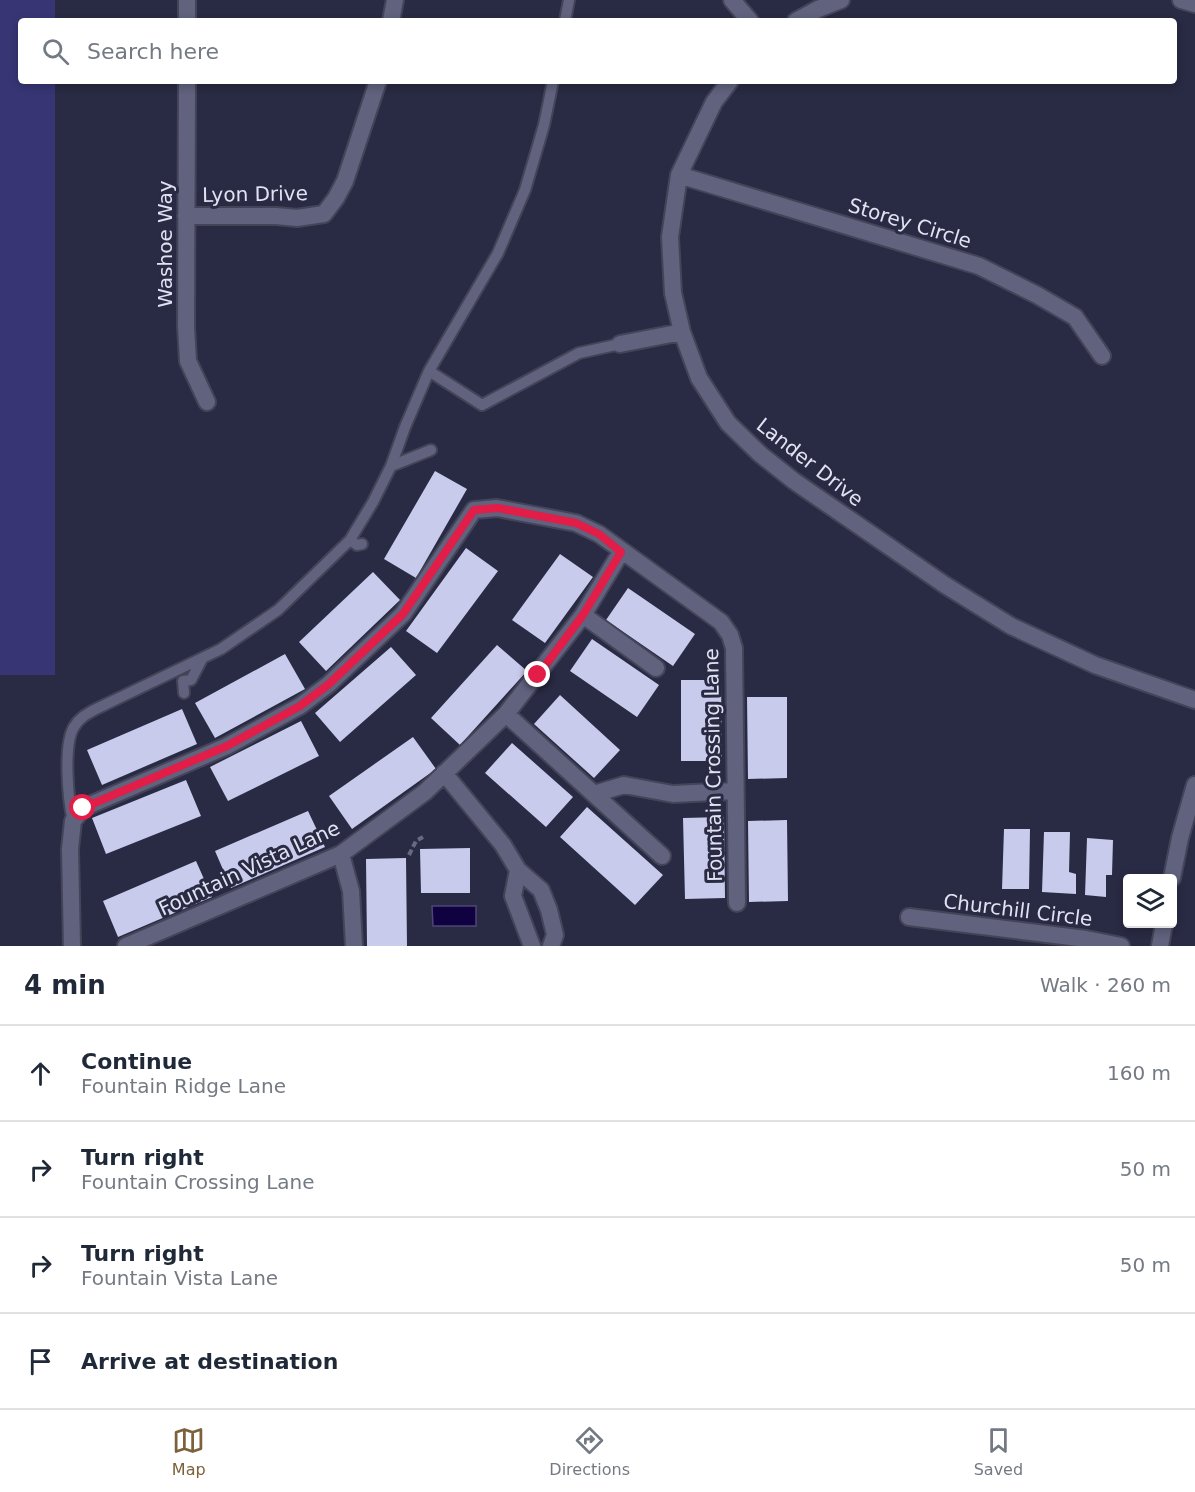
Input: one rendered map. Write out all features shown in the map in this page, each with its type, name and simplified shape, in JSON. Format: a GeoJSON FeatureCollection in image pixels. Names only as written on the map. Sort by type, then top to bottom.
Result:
{"type":"FeatureCollection","features":[{"type":"Feature","properties":{"kind":"street"},"geometry":{"type":"LineString","coordinates":[[187,0],[187,18]]}},
{"type":"Feature","properties":{"kind":"street"},"geometry":{"type":"LineString","coordinates":[[392,18],[395,0]]}},
{"type":"Feature","properties":{"kind":"street"},"geometry":{"type":"LineString","coordinates":[[732,0],[747,18]]}},
{"type":"Feature","properties":{"kind":"street"},"geometry":{"type":"LineString","coordinates":[[802,18],[841,0]]}},
{"type":"Feature","properties":{"kind":"street"},"geometry":{"type":"LineString","coordinates":[[1181,0],[1195,4]]}},
{"type":"Feature","properties":{"kind":"street","name":"Washoe Way"},"geometry":{"type":"LineString","coordinates":[[187,84],[188,361],[207,402]]}},
{"type":"Feature","properties":{"kind":"street","name":"Lyon Drive"},"geometry":{"type":"LineString","coordinates":[[186,216],[276,216],[297,219],[324,214],[345,181],[377,84]]}},
{"type":"Feature","properties":{"kind":"street","name":"Lander Drive"},"geometry":{"type":"LineString","coordinates":[[728,84],[714,102],[680,175],[670,237],[673,293],[682,332],[699,378],[728,423],[760,454],[794,481],[945,585],[1011,626],[1095,665],[1195,700]]}},
{"type":"Feature","properties":{"kind":"street","name":"Storey Circle"},"geometry":{"type":"LineString","coordinates":[[680,175],[979,266],[1075,317],[1102,356]]}},
{"type":"Feature","properties":{"kind":"street"},"geometry":{"type":"LineString","coordinates":[[620,344],[682,332]]}},
{"type":"Feature","properties":{"kind":"street","name":"Fountain Crossing Lane"},"geometry":{"type":"LineString","coordinates":[[73,821],[83,808],[227,746],[300,706],[329,684],[403,614],[474,510],[498,508],[576,523],[599,534],[721,622],[730,634],[734,648],[737,903]]}},
{"type":"Feature","properties":{"kind":"street","name":"Fountain Vista Lane"},"geometry":{"type":"LineString","coordinates":[[126,946],[341,854],[425,792],[506,714],[583,615],[621,552]]}},
{"type":"Feature","properties":{"kind":"street"},"geometry":{"type":"LineString","coordinates":[[583,615],[656,668]]}},
{"type":"Feature","properties":{"kind":"street"},"geometry":{"type":"LineString","coordinates":[[506,714],[662,856]]}},
{"type":"Feature","properties":{"kind":"street"},"geometry":{"type":"LineString","coordinates":[[444,773],[503,845],[518,870],[541,890],[555,935],[551,946]]}},
{"type":"Feature","properties":{"kind":"street"},"geometry":{"type":"LineString","coordinates":[[594,794],[624,785],[674,794],[734,791]]}},
{"type":"Feature","properties":{"kind":"street"},"geometry":{"type":"LineString","coordinates":[[1174,874],[1187,840],[1195,785]]}},
{"type":"Feature","properties":{"kind":"street"},"geometry":{"type":"LineString","coordinates":[[72,946],[70,849],[73,821]]}},
{"type":"Feature","properties":{"kind":"street"},"geometry":{"type":"LineString","coordinates":[[341,854],[351,891],[354,946]]}},
{"type":"Feature","properties":{"kind":"street"},"geometry":{"type":"LineString","coordinates":[[518,870],[513,896],[529,944],[532,946]]}},
{"type":"Feature","properties":{"kind":"street","name":"Churchill Circle"},"geometry":{"type":"LineString","coordinates":[[909,917],[1086,939],[1121,946]]}},
{"type":"Feature","properties":{"kind":"street"},"geometry":{"type":"LineString","coordinates":[[1160,946],[1163,928]]}},
{"type":"Feature","properties":{"kind":"lane"},"geometry":{"type":"LineString","coordinates":[[566,18],[569,0]]}},
{"type":"Feature","properties":{"kind":"lane"},"geometry":{"type":"LineString","coordinates":[[73,821],[68,799],[70,736],[80,719],[96,709],[181,675],[202,658],[221,649],[278,610],[350,540],[391,466],[429,371],[498,253],[525,190],[544,125],[552,84]]}},
{"type":"Feature","properties":{"kind":"lane"},"geometry":{"type":"LineString","coordinates":[[429,371],[482,405],[579,353],[620,344]]}},
{"type":"Feature","properties":{"kind":"lane"},"geometry":{"type":"LineString","coordinates":[[391,466],[431,450]]}},
{"type":"Feature","properties":{"kind":"lane"},"geometry":{"type":"LineString","coordinates":[[350,540],[357,545],[362,544]]}},
{"type":"Feature","properties":{"kind":"lane"},"geometry":{"type":"LineString","coordinates":[[181,675],[183,693]]}},
{"type":"Feature","properties":{"kind":"path"},"geometry":{"type":"LineString","coordinates":[[409,855],[416,841],[423,837]]}},
{"type":"Feature","properties":{"kind":"shaded area"},"geometry":{"type":"Polygon","coordinates":[[[0,0],[55,0],[55,18],[18,18],[18,84],[55,84],[55,675],[0,675],[0,0]]]}},
{"type":"Feature","properties":{"kind":"shaded area"},"geometry":{"type":"Polygon","coordinates":[[[432,906],[476,906],[476,926],[433,926],[432,906]]]}},
{"type":"Feature","properties":{"kind":"building"},"geometry":{"type":"Polygon","coordinates":[[[435,471],[467,489],[416,578],[384,559],[435,471]]]}},
{"type":"Feature","properties":{"kind":"building"},"geometry":{"type":"Polygon","coordinates":[[[466,548],[498,571],[437,653],[406,631],[466,548]]]}},
{"type":"Feature","properties":{"kind":"building"},"geometry":{"type":"Polygon","coordinates":[[[560,554],[593,577],[545,643],[512,620],[560,554]]]}},
{"type":"Feature","properties":{"kind":"building"},"geometry":{"type":"Polygon","coordinates":[[[373,572],[400,600],[326,671],[299,642],[373,572]]]}},
{"type":"Feature","properties":{"kind":"building"},"geometry":{"type":"Polygon","coordinates":[[[628,588],[695,634],[673,666],[606,620],[628,588]]]}},
{"type":"Feature","properties":{"kind":"building"},"geometry":{"type":"Polygon","coordinates":[[[592,639],[659,685],[637,717],[570,671],[592,639]]]}},
{"type":"Feature","properties":{"kind":"building"},"geometry":{"type":"Polygon","coordinates":[[[497,645],[527,671],[460,745],[431,718],[497,645]]]}},
{"type":"Feature","properties":{"kind":"building"},"geometry":{"type":"Polygon","coordinates":[[[391,647],[416,675],[340,742],[315,713],[391,647]]]}},
{"type":"Feature","properties":{"kind":"building"},"geometry":{"type":"Polygon","coordinates":[[[285,654],[305,689],[215,738],[195,703],[285,654]]]}},
{"type":"Feature","properties":{"kind":"building"},"geometry":{"type":"Polygon","coordinates":[[[681,680],[721,680],[722,761],[681,761],[681,680]]]}},
{"type":"Feature","properties":{"kind":"building"},"geometry":{"type":"Polygon","coordinates":[[[560,695],[620,750],[594,778],[534,724],[560,695]]]}},
{"type":"Feature","properties":{"kind":"building"},"geometry":{"type":"Polygon","coordinates":[[[747,697],[787,697],[787,778],[748,779],[747,697]]]}},
{"type":"Feature","properties":{"kind":"building"},"geometry":{"type":"Polygon","coordinates":[[[182,709],[197,744],[102,785],[87,750],[182,709]]]}},
{"type":"Feature","properties":{"kind":"building"},"geometry":{"type":"Polygon","coordinates":[[[301,721],[319,756],[228,801],[210,767],[301,721]]]}},
{"type":"Feature","properties":{"kind":"building"},"geometry":{"type":"Polygon","coordinates":[[[413,737],[436,769],[352,829],[329,796],[413,737]]]}},
{"type":"Feature","properties":{"kind":"building"},"geometry":{"type":"Polygon","coordinates":[[[512,743],[573,797],[546,827],[485,773],[512,743]]]}},
{"type":"Feature","properties":{"kind":"building"},"geometry":{"type":"Polygon","coordinates":[[[186,780],[201,816],[106,854],[92,818],[186,780]]]}},
{"type":"Feature","properties":{"kind":"building"},"geometry":{"type":"Polygon","coordinates":[[[587,807],[663,875],[635,905],[560,837],[587,807]]]}},
{"type":"Feature","properties":{"kind":"building"},"geometry":{"type":"Polygon","coordinates":[[[308,811],[325,847],[231,888],[215,851],[308,811]]]}},
{"type":"Feature","properties":{"kind":"building"},"geometry":{"type":"Polygon","coordinates":[[[724,817],[725,898],[685,899],[683,818],[724,817]]]}},
{"type":"Feature","properties":{"kind":"building"},"geometry":{"type":"Polygon","coordinates":[[[787,820],[788,901],[749,902],[748,821],[787,820]]]}},
{"type":"Feature","properties":{"kind":"building"},"geometry":{"type":"Polygon","coordinates":[[[1004,829],[1030,829],[1029,889],[1002,889],[1004,829]]]}},
{"type":"Feature","properties":{"kind":"building"},"geometry":{"type":"Polygon","coordinates":[[[1044,832],[1070,832],[1069,872],[1076,874],[1076,894],[1042,892],[1044,832]]]}},
{"type":"Feature","properties":{"kind":"building"},"geometry":{"type":"Polygon","coordinates":[[[1087,838],[1113,840],[1112,875],[1106,875],[1106,897],[1085,895],[1087,838]]]}},
{"type":"Feature","properties":{"kind":"building"},"geometry":{"type":"Polygon","coordinates":[[[470,848],[470,893],[421,893],[420,849],[470,848]]]}},
{"type":"Feature","properties":{"kind":"building"},"geometry":{"type":"Polygon","coordinates":[[[406,858],[407,946],[367,946],[366,859],[406,858]]]}},
{"type":"Feature","properties":{"kind":"building"},"geometry":{"type":"Polygon","coordinates":[[[196,861],[212,897],[118,937],[103,901],[196,861]]]}},
{"type":"Feature","properties":{"kind":"route"},"geometry":{"type":"LineString","coordinates":[[83,808],[227,746],[300,706],[329,684],[403,614],[474,510],[498,508],[576,523],[599,534],[621,552],[583,615],[538,675]]}}]}
